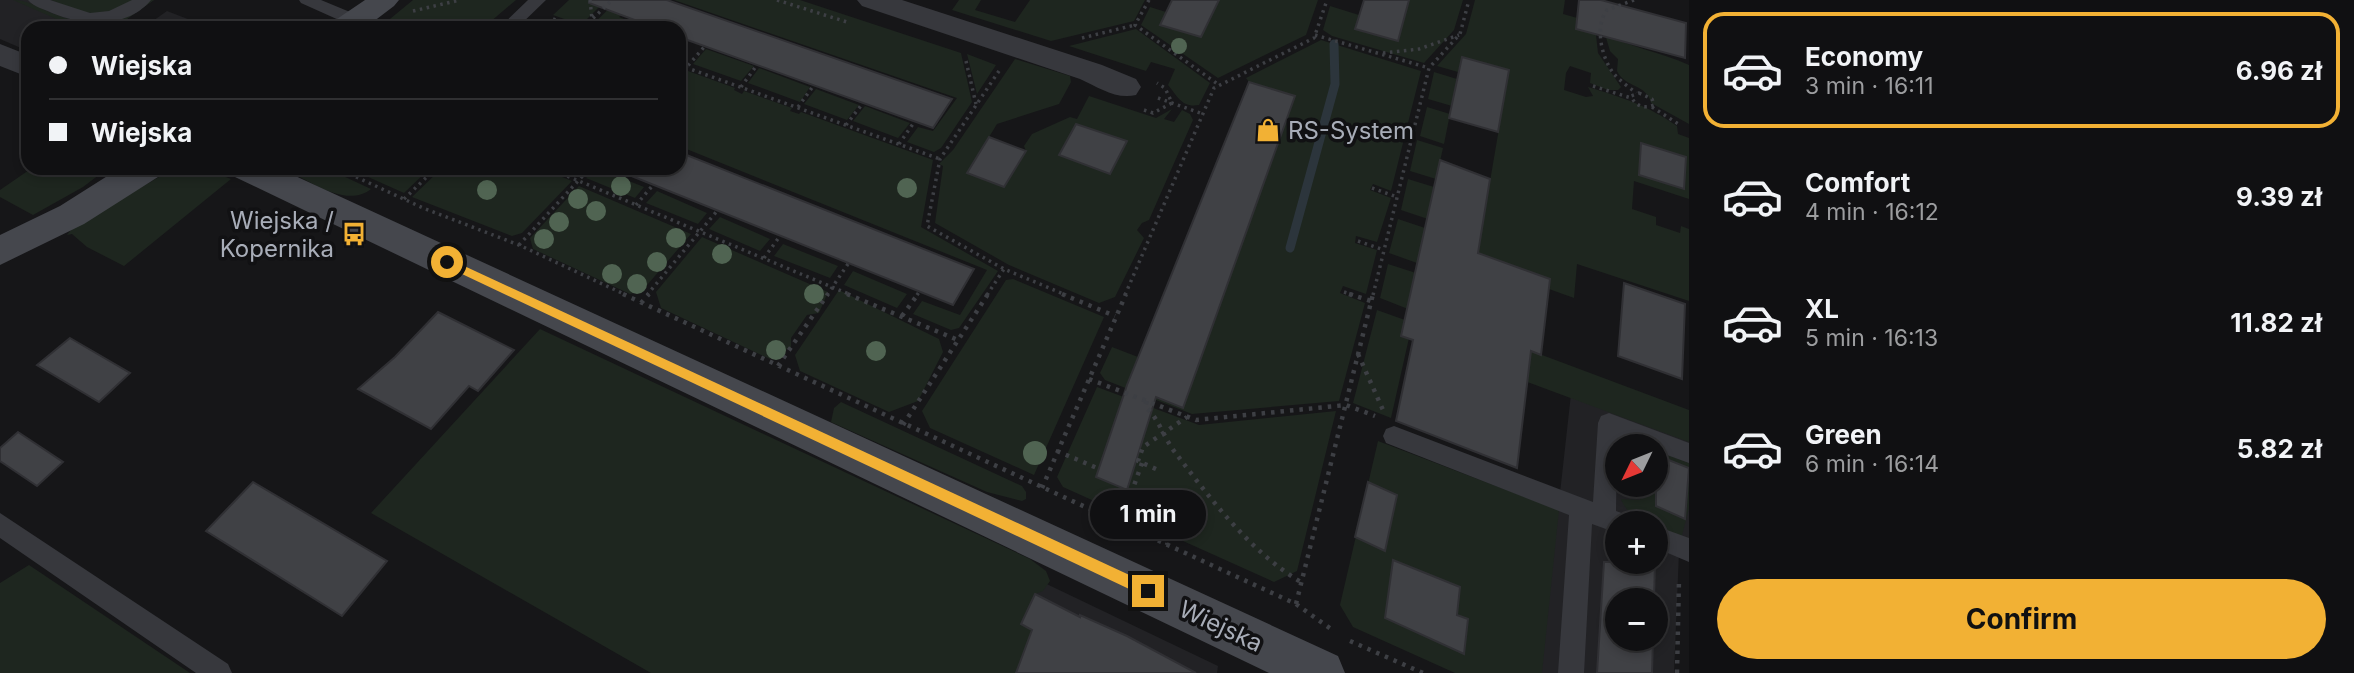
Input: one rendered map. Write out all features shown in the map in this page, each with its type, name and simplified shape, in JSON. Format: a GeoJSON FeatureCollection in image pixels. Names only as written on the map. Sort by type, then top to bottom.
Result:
{"type":"FeatureCollection","features":[{"type":"Feature","properties":{"kind":"street"},"geometry":{"type":"LineString","coordinates":[[872,0],[1125,87]]}},
{"type":"Feature","properties":{"kind":"street"},"geometry":{"type":"LineString","coordinates":[[358,21],[396,6]]}},
{"type":"Feature","properties":{"kind":"street"},"geometry":{"type":"LineString","coordinates":[[0,54],[21,64]]}},
{"type":"Feature","properties":{"kind":"street"},"geometry":{"type":"LineString","coordinates":[[0,251],[72,215],[135,175]]}},
{"type":"Feature","properties":{"kind":"street","name":"Wiejska"},"geometry":{"type":"LineString","coordinates":[[262,175],[1321,673]]}},
{"type":"Feature","properties":{"kind":"lane"},"geometry":{"type":"LineString","coordinates":[[36,0],[87,20],[119,14],[143,0]]}},
{"type":"Feature","properties":{"kind":"lane"},"geometry":{"type":"LineString","coordinates":[[307,0],[346,21]]}},
{"type":"Feature","properties":{"kind":"lane"},"geometry":{"type":"LineString","coordinates":[[515,21],[538,0]]}},
{"type":"Feature","properties":{"kind":"lane"},"geometry":{"type":"LineString","coordinates":[[1571,673],[1601,516],[1609,423],[1689,453]]}},
{"type":"Feature","properties":{"kind":"lane"},"geometry":{"type":"LineString","coordinates":[[1391,428],[1601,516]]}},
{"type":"Feature","properties":{"kind":"lane"},"geometry":{"type":"LineString","coordinates":[[0,524],[219,673]]}},
{"type":"Feature","properties":{"kind":"lane"},"geometry":{"type":"LineString","coordinates":[[1668,542],[1687,549]]}},
{"type":"Feature","properties":{"kind":"path"},"geometry":{"type":"LineString","coordinates":[[396,6],[460,0]]}},
{"type":"Feature","properties":{"kind":"path"},"geometry":{"type":"LineString","coordinates":[[590,0],[592,19]]}},
{"type":"Feature","properties":{"kind":"path"},"geometry":{"type":"LineString","coordinates":[[589,21],[612,0]]}},
{"type":"Feature","properties":{"kind":"path"},"geometry":{"type":"LineString","coordinates":[[777,0],[852,24]]}},
{"type":"Feature","properties":{"kind":"path"},"geometry":{"type":"LineString","coordinates":[[1075,40],[1135,25],[1149,0]]}},
{"type":"Feature","properties":{"kind":"path"},"geometry":{"type":"LineString","coordinates":[[1042,488],[1214,88],[1315,35],[1327,0]]}},
{"type":"Feature","properties":{"kind":"path"},"geometry":{"type":"LineString","coordinates":[[1296,604],[1429,68],[1460,34],[1469,0]]}},
{"type":"Feature","properties":{"kind":"path"},"geometry":{"type":"LineString","coordinates":[[1633,0],[1613,6],[1605,11],[1601,19],[1606,59],[1614,74],[1636,93],[1652,99],[1655,103],[1652,107]]}},
{"type":"Feature","properties":{"kind":"path"},"geometry":{"type":"LineString","coordinates":[[549,18],[558,21]]}},
{"type":"Feature","properties":{"kind":"path"},"geometry":{"type":"LineString","coordinates":[[1135,25],[1219,85]]}},
{"type":"Feature","properties":{"kind":"path"},"geometry":{"type":"LineString","coordinates":[[955,27],[976,105]]}},
{"type":"Feature","properties":{"kind":"path"},"geometry":{"type":"LineString","coordinates":[[1378,54],[1419,49],[1460,34]]}},
{"type":"Feature","properties":{"kind":"path"},"geometry":{"type":"LineString","coordinates":[[1315,35],[1429,68]]}},
{"type":"Feature","properties":{"kind":"path"},"geometry":{"type":"LineString","coordinates":[[705,46],[686,67],[940,159]]}},
{"type":"Feature","properties":{"kind":"path"},"geometry":{"type":"LineString","coordinates":[[1015,48],[940,159],[927,226],[1004,269],[1115,316]]}},
{"type":"Feature","properties":{"kind":"path"},"geometry":{"type":"LineString","coordinates":[[741,87],[757,65]]}},
{"type":"Feature","properties":{"kind":"path"},"geometry":{"type":"LineString","coordinates":[[798,107],[814,85]]}},
{"type":"Feature","properties":{"kind":"path"},"geometry":{"type":"LineString","coordinates":[[1592,86],[1631,98],[1642,107],[1652,107],[1680,125]]}},
{"type":"Feature","properties":{"kind":"path"},"geometry":{"type":"LineString","coordinates":[[1125,87],[1203,114]]}},
{"type":"Feature","properties":{"kind":"path"},"geometry":{"type":"LineString","coordinates":[[1631,98],[1636,93]]}},
{"type":"Feature","properties":{"kind":"path"},"geometry":{"type":"LineString","coordinates":[[846,125],[863,103]]}},
{"type":"Feature","properties":{"kind":"path"},"geometry":{"type":"LineString","coordinates":[[899,144],[915,121]]}},
{"type":"Feature","properties":{"kind":"path"},"geometry":{"type":"LineString","coordinates":[[352,175],[403,199],[519,245],[903,425],[1296,604],[1334,631]]}},
{"type":"Feature","properties":{"kind":"path"},"geometry":{"type":"LineString","coordinates":[[403,199],[429,175]]}},
{"type":"Feature","properties":{"kind":"path"},"geometry":{"type":"LineString","coordinates":[[566,175],[958,340]]}},
{"type":"Feature","properties":{"kind":"path"},"geometry":{"type":"LineString","coordinates":[[519,245],[583,175]]}},
{"type":"Feature","properties":{"kind":"path"},"geometry":{"type":"LineString","coordinates":[[636,205],[653,185]]}},
{"type":"Feature","properties":{"kind":"path"},"geometry":{"type":"LineString","coordinates":[[1372,188],[1397,197]]}},
{"type":"Feature","properties":{"kind":"path"},"geometry":{"type":"LineString","coordinates":[[641,303],[717,211]]}},
{"type":"Feature","properties":{"kind":"path"},"geometry":{"type":"LineString","coordinates":[[764,258],[780,236]]}},
{"type":"Feature","properties":{"kind":"path"},"geometry":{"type":"LineString","coordinates":[[1358,241],[1384,250]]}},
{"type":"Feature","properties":{"kind":"path"},"geometry":{"type":"LineString","coordinates":[[778,366],[848,264]]}},
{"type":"Feature","properties":{"kind":"path"},"geometry":{"type":"LineString","coordinates":[[903,425],[1004,269]]}},
{"type":"Feature","properties":{"kind":"path"},"geometry":{"type":"LineString","coordinates":[[902,316],[919,292]]}},
{"type":"Feature","properties":{"kind":"path"},"geometry":{"type":"LineString","coordinates":[[1344,292],[1371,301]]}},
{"type":"Feature","properties":{"kind":"path"},"geometry":{"type":"LineString","coordinates":[[1358,354],[1391,428]]}},
{"type":"Feature","properties":{"kind":"path"},"geometry":{"type":"LineString","coordinates":[[1089,379],[1196,420],[1346,405],[1377,416]]}},
{"type":"Feature","properties":{"kind":"path"},"geometry":{"type":"LineString","coordinates":[[1147,401],[1145,406],[1159,422],[1181,458],[1229,516],[1293,579],[1301,582]]}},
{"type":"Feature","properties":{"kind":"path"},"geometry":{"type":"LineString","coordinates":[[1156,469],[1138,461],[1143,447],[1187,417]]}},
{"type":"Feature","properties":{"kind":"path"},"geometry":{"type":"LineString","coordinates":[[1058,451],[1097,468]]}},
{"type":"Feature","properties":{"kind":"path"},"geometry":{"type":"LineString","coordinates":[[1142,463],[1132,491],[1169,537],[1167,545]]}},
{"type":"Feature","properties":{"kind":"path"},"geometry":{"type":"LineString","coordinates":[[1677,673],[1678,588],[1687,549]]}},
{"type":"Feature","properties":{"kind":"path"},"geometry":{"type":"LineString","coordinates":[[1344,638],[1423,673]]}},
{"type":"Feature","properties":{"kind":"shaded area"},"geometry":{"type":"Polygon","coordinates":[[[0,0],[154,0],[124,21],[21,21],[21,48],[0,39],[0,0]]]}},
{"type":"Feature","properties":{"kind":"shaded area"},"geometry":{"type":"Polygon","coordinates":[[[13,0],[27,2],[79,21],[61,21],[13,0]]]}},
{"type":"Feature","properties":{"kind":"shaded area"},"geometry":{"type":"Polygon","coordinates":[[[51,0],[137,0],[113,11],[94,13],[51,0]]]}},
{"type":"Feature","properties":{"kind":"shaded area"},"geometry":{"type":"Polygon","coordinates":[[[148,0],[154,0],[124,21],[100,21],[148,0]]]}},
{"type":"Feature","properties":{"kind":"shaded area"},"geometry":{"type":"Polygon","coordinates":[[[413,0],[516,0],[491,21],[388,21],[413,0]]]}},
{"type":"Feature","properties":{"kind":"shaded area"},"geometry":{"type":"Polygon","coordinates":[[[569,0],[606,0],[585,21],[570,21],[553,15],[569,0]]]}},
{"type":"Feature","properties":{"kind":"shaded area"},"geometry":{"type":"Polygon","coordinates":[[[618,0],[638,0],[619,17],[629,21],[596,21],[618,0]]]}},
{"type":"Feature","properties":{"kind":"shaded area"},"geometry":{"type":"Polygon","coordinates":[[[674,0],[800,0],[961,53],[972,102],[941,148],[934,152],[907,142],[918,127],[933,131],[957,98],[674,0]]]}},
{"type":"Feature","properties":{"kind":"shaded area"},"geometry":{"type":"Polygon","coordinates":[[[959,0],[981,0],[975,10],[1015,22],[1030,0],[1145,0],[1134,21],[1051,41],[952,10],[959,0]]]}},
{"type":"Feature","properties":{"kind":"shaded area"},"geometry":{"type":"Polygon","coordinates":[[[1219,0],[1318,0],[1306,35],[1218,78],[1141,25],[1150,7],[1166,12],[1160,25],[1201,37],[1219,0]]]}},
{"type":"Feature","properties":{"kind":"shaded area"},"geometry":{"type":"Polygon","coordinates":[[[1409,0],[1463,0],[1454,30],[1424,63],[1332,36],[1323,30],[1330,6],[1359,15],[1355,29],[1398,41],[1409,0]]]}},
{"type":"Feature","properties":{"kind":"shaded area"},"geometry":{"type":"Polygon","coordinates":[[[1475,0],[1565,0],[1563,14],[1588,21],[1595,26],[1598,53],[1621,87],[1618,90],[1608,90],[1590,83],[1591,73],[1570,66],[1566,73],[1564,90],[1586,97],[1593,96],[1588,87],[1623,98],[1666,119],[1677,126],[1678,134],[1689,138],[1689,199],[1634,181],[1632,209],[1656,217],[1656,225],[1680,233],[1681,226],[1689,229],[1689,301],[1577,264],[1574,298],[1549,289],[1518,346],[1689,410],[1689,442],[1460,357],[1509,70],[1462,57],[1458,72],[1437,66],[1466,34],[1475,0]]]}},
{"type":"Feature","properties":{"kind":"shaded area"},"geometry":{"type":"Polygon","coordinates":[[[167,11],[193,21],[153,21],[167,11]]]}},
{"type":"Feature","properties":{"kind":"shaded area"},"geometry":{"type":"Polygon","coordinates":[[[1136,29],[1210,83],[1199,105],[1184,103],[1168,85],[1175,69],[1151,62],[1146,71],[1069,46],[1136,29]]]}},
{"type":"Feature","properties":{"kind":"shaded area"},"geometry":{"type":"Polygon","coordinates":[[[1605,34],[1689,65],[1689,124],[1651,103],[1645,92],[1621,76],[1617,71],[1618,59],[1610,51],[1605,34]]]}},
{"type":"Feature","properties":{"kind":"shaded area"},"geometry":{"type":"Polygon","coordinates":[[[1321,40],[1421,71],[1391,191],[1373,184],[1370,190],[1391,198],[1377,242],[1356,236],[1355,243],[1377,250],[1366,294],[1343,286],[1340,293],[1365,303],[1339,401],[1192,414],[1105,380],[1100,373],[1112,347],[1138,357],[1127,385],[1183,407],[1295,97],[1249,82],[1246,78],[1321,40]]]}},
{"type":"Feature","properties":{"kind":"shaded area"},"geometry":{"type":"Polygon","coordinates":[[[706,49],[754,66],[741,81],[693,64],[706,49]]]}},
{"type":"Feature","properties":{"kind":"shaded area"},"geometry":{"type":"Polygon","coordinates":[[[967,54],[996,65],[977,94],[967,54]]]}},
{"type":"Feature","properties":{"kind":"shaded area"},"geometry":{"type":"Polygon","coordinates":[[[1015,59],[1070,76],[1071,82],[1059,104],[997,124],[967,173],[1004,187],[1026,151],[1024,146],[1032,134],[1070,117],[1077,119],[1089,96],[1156,118],[1172,109],[1164,119],[1174,122],[1182,110],[1190,114],[1193,120],[1149,220],[1142,223],[1137,230],[1144,238],[1115,297],[1099,303],[1009,265],[935,223],[943,166],[939,164],[953,150],[1015,59]]]}},
{"type":"Feature","properties":{"kind":"shaded area"},"geometry":{"type":"Polygon","coordinates":[[[759,68],[810,87],[800,102],[748,83],[759,68]]]}},
{"type":"Feature","properties":{"kind":"shaded area"},"geometry":{"type":"Polygon","coordinates":[[[688,71],[735,88],[734,90],[742,94],[744,91],[792,108],[790,111],[799,114],[801,112],[933,160],[921,227],[998,271],[959,328],[951,330],[913,314],[922,301],[960,315],[987,270],[686,149],[688,71]]]}},
{"type":"Feature","properties":{"kind":"shaded area"},"geometry":{"type":"Polygon","coordinates":[[[1434,72],[1457,79],[1452,106],[1428,99],[1434,72]]]}},
{"type":"Feature","properties":{"kind":"shaded area"},"geometry":{"type":"Polygon","coordinates":[[[816,89],[859,105],[847,120],[804,104],[816,89]]]}},
{"type":"Feature","properties":{"kind":"shaded area"},"geometry":{"type":"Polygon","coordinates":[[[865,106],[910,123],[898,138],[853,121],[865,106]]]}},
{"type":"Feature","properties":{"kind":"shaded area"},"geometry":{"type":"Polygon","coordinates":[[[1427,107],[1450,114],[1444,144],[1420,136],[1427,107]]]}},
{"type":"Feature","properties":{"kind":"shaded area"},"geometry":{"type":"Polygon","coordinates":[[[1417,140],[1443,148],[1436,179],[1410,171],[1417,140]]]}},
{"type":"Feature","properties":{"kind":"shaded area"},"geometry":{"type":"Polygon","coordinates":[[[22,175],[99,175],[33,215],[0,197],[0,190],[22,175]]]}},
{"type":"Feature","properties":{"kind":"shaded area"},"geometry":{"type":"Polygon","coordinates":[[[220,175],[231,179],[124,266],[87,247],[72,234],[67,235],[73,227],[159,177],[220,175]]]}},
{"type":"Feature","properties":{"kind":"shaded area"},"geometry":{"type":"Polygon","coordinates":[[[296,175],[341,175],[371,189],[350,196],[315,185],[296,175]]]}},
{"type":"Feature","properties":{"kind":"shaded area"},"geometry":{"type":"Polygon","coordinates":[[[364,175],[423,175],[404,193],[364,175]]]}},
{"type":"Feature","properties":{"kind":"shaded area"},"geometry":{"type":"Polygon","coordinates":[[[435,175],[557,175],[572,181],[522,233],[512,236],[412,197],[435,175]]]}},
{"type":"Feature","properties":{"kind":"shaded area"},"geometry":{"type":"Polygon","coordinates":[[[589,175],[614,175],[644,187],[635,198],[586,178],[589,175]]]}},
{"type":"Feature","properties":{"kind":"shaded area"},"geometry":{"type":"Polygon","coordinates":[[[1408,179],[1434,187],[1428,219],[1401,210],[1408,179]]]}},
{"type":"Feature","properties":{"kind":"shaded area"},"geometry":{"type":"Polygon","coordinates":[[[579,186],[691,234],[642,291],[630,294],[533,249],[530,238],[579,186]]]}},
{"type":"Feature","properties":{"kind":"shaded area"},"geometry":{"type":"Polygon","coordinates":[[[657,191],[707,213],[698,224],[646,203],[657,191]]]}},
{"type":"Feature","properties":{"kind":"shaded area"},"geometry":{"type":"Polygon","coordinates":[[[720,217],[770,239],[760,251],[709,229],[720,217]]]}},
{"type":"Feature","properties":{"kind":"shaded area"},"geometry":{"type":"Polygon","coordinates":[[[1398,219],[1425,228],[1417,263],[1389,253],[1398,219]]]}},
{"type":"Feature","properties":{"kind":"shaded area"},"geometry":{"type":"Polygon","coordinates":[[[702,237],[828,292],[819,313],[807,315],[791,338],[791,349],[776,350],[770,359],[661,308],[656,292],[702,237]]]}},
{"type":"Feature","properties":{"kind":"shaded area"},"geometry":{"type":"Polygon","coordinates":[[[783,244],[838,266],[830,278],[774,256],[783,244]]]}},
{"type":"Feature","properties":{"kind":"shaded area"},"geometry":{"type":"Polygon","coordinates":[[[1388,264],[1416,273],[1408,309],[1380,298],[1388,264]]]}},
{"type":"Feature","properties":{"kind":"shaded area"},"geometry":{"type":"Polygon","coordinates":[[[853,271],[907,294],[897,308],[844,285],[853,271]]]}},
{"type":"Feature","properties":{"kind":"shaded area"},"geometry":{"type":"Polygon","coordinates":[[[1013,279],[1104,317],[1034,475],[930,428],[922,411],[1006,280],[1013,279]]]}},
{"type":"Feature","properties":{"kind":"shaded area"},"geometry":{"type":"Polygon","coordinates":[[[839,290],[939,339],[943,352],[918,401],[889,412],[800,371],[795,355],[839,290]]]}},
{"type":"Feature","properties":{"kind":"shaded area"},"geometry":{"type":"Polygon","coordinates":[[[1377,310],[1405,320],[1409,338],[1391,418],[1353,403],[1377,310]]]}},
{"type":"Feature","properties":{"kind":"shaded area"},"geometry":{"type":"Polygon","coordinates":[[[540,329],[1030,559],[1046,571],[1050,581],[1043,591],[1035,594],[1021,624],[1040,635],[1016,673],[651,673],[371,513],[540,329]]]}},
{"type":"Feature","properties":{"kind":"shaded area"},"geometry":{"type":"Polygon","coordinates":[[[1097,387],[1199,425],[1336,411],[1297,571],[1274,582],[1063,487],[1057,477],[1097,387]]]}},
{"type":"Feature","properties":{"kind":"shaded area"},"geometry":{"type":"Polygon","coordinates":[[[1571,394],[1689,438],[1689,556],[1679,552],[1674,673],[1540,673],[1571,394]]]}},
{"type":"Feature","properties":{"kind":"shaded area"},"geometry":{"type":"Polygon","coordinates":[[[841,402],[1022,486],[1026,499],[1022,501],[987,492],[831,422],[834,408],[841,402]]]}},
{"type":"Feature","properties":{"kind":"shaded area"},"geometry":{"type":"Polygon","coordinates":[[[1378,441],[1559,510],[1542,673],[1455,673],[1353,627],[1340,605],[1378,441]]]}},
{"type":"Feature","properties":{"kind":"shaded area"},"geometry":{"type":"Polygon","coordinates":[[[1668,455],[1689,463],[1689,508],[1681,539],[1668,533],[1668,511],[1629,511],[1621,499],[1640,500],[1640,497],[1668,497],[1668,455]]]}},
{"type":"Feature","properties":{"kind":"shaded area"},"geometry":{"type":"Polygon","coordinates":[[[29,565],[190,673],[0,673],[0,583],[29,565]]]}},
{"type":"Feature","properties":{"kind":"shaded area"},"geometry":{"type":"Polygon","coordinates":[[[1032,577],[1218,666],[1217,673],[992,673],[1032,577]]]}},
{"type":"Feature","properties":{"kind":"building"},"geometry":{"type":"Polygon","coordinates":[[[590,0],[667,0],[952,99],[933,128],[686,40],[686,21],[637,21],[589,3],[590,0]]]}},
{"type":"Feature","properties":{"kind":"building"},"geometry":{"type":"Polygon","coordinates":[[[1172,0],[1219,0],[1201,37],[1160,25],[1172,0]]]}},
{"type":"Feature","properties":{"kind":"building"},"geometry":{"type":"Polygon","coordinates":[[[1364,0],[1409,0],[1398,41],[1355,29],[1364,0]]]}},
{"type":"Feature","properties":{"kind":"building"},"geometry":{"type":"Polygon","coordinates":[[[1579,0],[1601,0],[1686,23],[1685,58],[1576,29],[1579,0]]]}},
{"type":"Feature","properties":{"kind":"building"},"geometry":{"type":"Polygon","coordinates":[[[1462,57],[1509,70],[1498,132],[1449,118],[1462,57]]]}},
{"type":"Feature","properties":{"kind":"building"},"geometry":{"type":"Polygon","coordinates":[[[1249,82],[1295,96],[1183,408],[1156,397],[1127,490],[1096,477],[1127,385],[1249,82]]]}},
{"type":"Feature","properties":{"kind":"building"},"geometry":{"type":"Polygon","coordinates":[[[1076,124],[1127,141],[1110,174],[1059,155],[1076,124]]]}},
{"type":"Feature","properties":{"kind":"building"},"geometry":{"type":"Polygon","coordinates":[[[989,137],[1026,151],[1004,187],[967,173],[989,137]]]}},
{"type":"Feature","properties":{"kind":"building"},"geometry":{"type":"Polygon","coordinates":[[[1641,143],[1686,157],[1684,189],[1639,175],[1641,143]]]}},
{"type":"Feature","properties":{"kind":"building"},"geometry":{"type":"Polygon","coordinates":[[[686,155],[974,269],[953,305],[629,175],[686,175],[686,155]]]}},
{"type":"Feature","properties":{"kind":"building"},"geometry":{"type":"Polygon","coordinates":[[[1440,160],[1490,179],[1478,253],[1550,279],[1541,355],[1531,351],[1517,468],[1396,421],[1413,340],[1401,336],[1440,160]]]}},
{"type":"Feature","properties":{"kind":"building"},"geometry":{"type":"Polygon","coordinates":[[[1624,283],[1685,304],[1682,379],[1618,356],[1624,283]]]}},
{"type":"Feature","properties":{"kind":"building"},"geometry":{"type":"Polygon","coordinates":[[[438,312],[514,350],[478,391],[469,386],[431,429],[358,389],[395,357],[438,312]]]}},
{"type":"Feature","properties":{"kind":"building"},"geometry":{"type":"Polygon","coordinates":[[[70,338],[130,373],[99,402],[37,365],[70,338]]]}},
{"type":"Feature","properties":{"kind":"building"},"geometry":{"type":"Polygon","coordinates":[[[18,432],[63,462],[37,486],[0,461],[0,448],[18,432]]]}},
{"type":"Feature","properties":{"kind":"building"},"geometry":{"type":"Polygon","coordinates":[[[1668,460],[1689,468],[1685,519],[1656,506],[1656,497],[1668,497],[1668,460]]]}},
{"type":"Feature","properties":{"kind":"building"},"geometry":{"type":"Polygon","coordinates":[[[253,482],[387,561],[342,616],[206,531],[253,482]]]}},
{"type":"Feature","properties":{"kind":"building"},"geometry":{"type":"Polygon","coordinates":[[[1368,482],[1397,495],[1385,551],[1355,537],[1368,482]]]}},
{"type":"Feature","properties":{"kind":"building"},"geometry":{"type":"Polygon","coordinates":[[[1393,560],[1460,587],[1457,615],[1468,619],[1464,654],[1385,618],[1393,560]]]}},
{"type":"Feature","properties":{"kind":"building"},"geometry":{"type":"Polygon","coordinates":[[[1604,562],[1605,574],[1655,574],[1654,588],[1605,588],[1605,651],[1653,651],[1652,673],[1597,673],[1604,562]]]}},
{"type":"Feature","properties":{"kind":"building"},"geometry":{"type":"Polygon","coordinates":[[[1035,594],[1080,617],[1127,636],[1196,673],[1016,673],[1032,630],[1021,624],[1035,594]]]}},
{"type":"Feature","properties":{"kind":"waterway"},"geometry":{"type":"LineString","coordinates":[[1290,248],[1335,84],[1334,44]]}},
{"type":"Feature","properties":{"kind":"place","name":"RS-System"},"geometry":{"type":"Point","coordinates":[1268,130]}},
{"type":"Feature","properties":{"kind":"place","name":"Wiejska / Kopernika"},"geometry":{"type":"Point","coordinates":[354,234]}},
{"type":"Feature","properties":{"kind":"route"},"geometry":{"type":"LineString","coordinates":[[447,262],[1148,591]]}}]}
